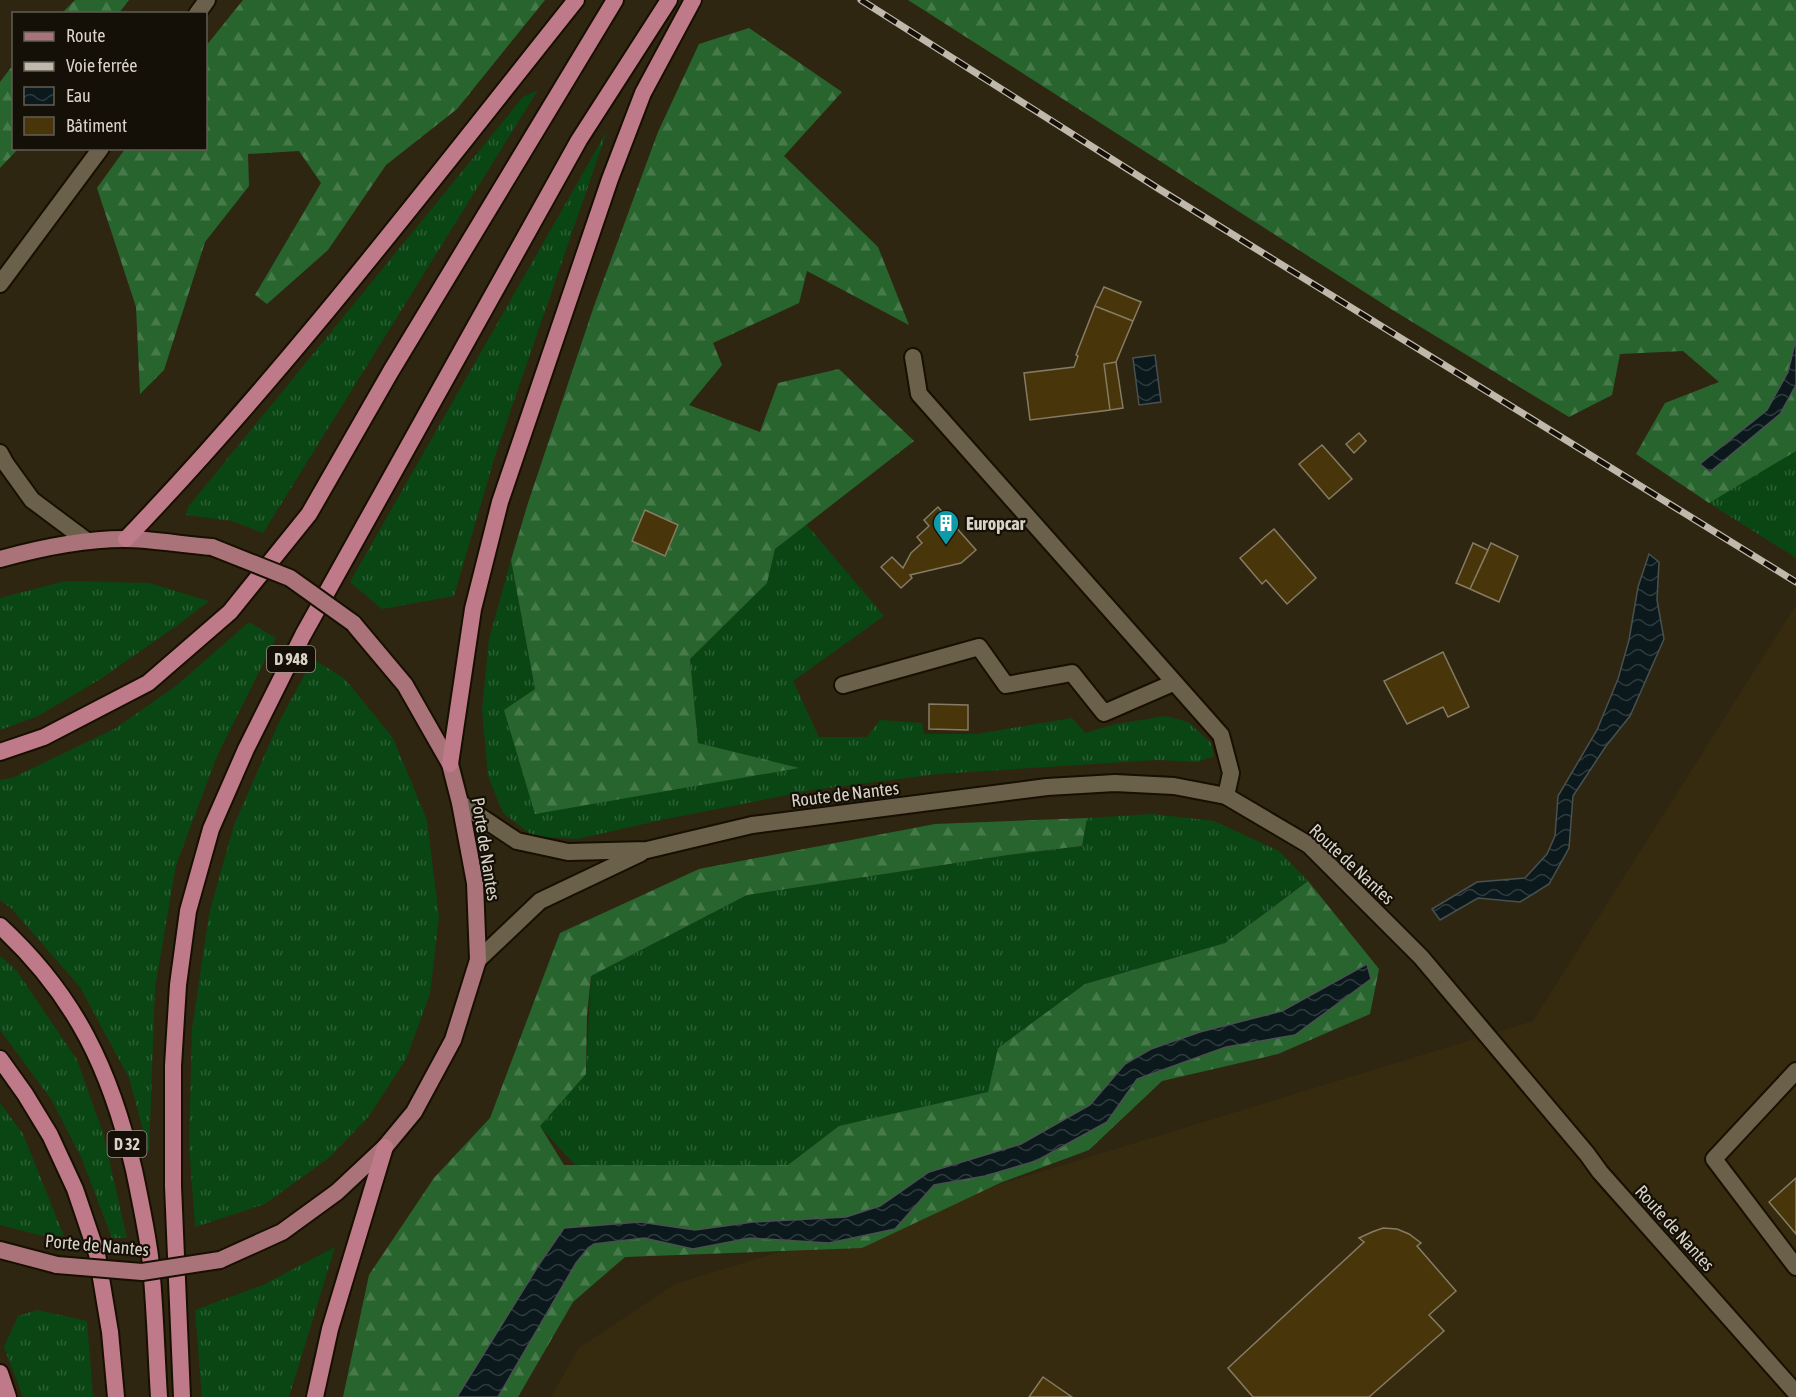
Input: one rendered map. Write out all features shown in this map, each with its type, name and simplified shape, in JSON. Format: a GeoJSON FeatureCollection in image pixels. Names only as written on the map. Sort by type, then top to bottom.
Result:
{"type":"FeatureCollection","features":[{"type":"Feature","properties":{"kind":"highway"},"geometry":{"type":"LineString","coordinates":[[126,539],[188,474],[343,292],[576,0]]}},
{"type":"Feature","properties":{"kind":"highway"},"geometry":{"type":"LineString","coordinates":[[0,752],[44,737],[148,683],[230,612],[309,514],[391,371],[615,0]]}},
{"type":"Feature","properties":{"kind":"highway","name":"D 948"},"geometry":{"type":"LineString","coordinates":[[182,1397],[172,1186],[173,1066],[178,985],[188,910],[211,829],[246,749],[321,604],[579,140],[669,0]]}},
{"type":"Feature","properties":{"kind":"highway"},"geometry":{"type":"LineString","coordinates":[[450,764],[473,609],[500,502],[614,168],[643,93],[693,0]]}},
{"type":"Feature","properties":{"kind":"highway","name":"D 32"},"geometry":{"type":"LineString","coordinates":[[0,926],[25,949],[60,992],[87,1035],[111,1088],[126,1138],[144,1214],[150,1256],[159,1397]]}},
{"type":"Feature","properties":{"kind":"highway"},"geometry":{"type":"LineString","coordinates":[[0,1059],[50,1135],[75,1189],[97,1254],[110,1332],[116,1397]]}},
{"type":"Feature","properties":{"kind":"highway"},"geometry":{"type":"LineString","coordinates":[[315,1397],[330,1329],[385,1147]]}},
{"type":"Feature","properties":{"kind":"highway"},"geometry":{"type":"LineString","coordinates":[[0,1373],[8,1397]]}},
{"type":"Feature","properties":{"kind":"main road"},"geometry":{"type":"LineString","coordinates":[[0,284],[100,150]]}},
{"type":"Feature","properties":{"kind":"main road"},"geometry":{"type":"LineString","coordinates":[[913,357],[919,394],[1221,735],[1231,773],[1227,796]]}},
{"type":"Feature","properties":{"kind":"main road"},"geometry":{"type":"LineString","coordinates":[[0,453],[32,501],[87,541]]}},
{"type":"Feature","properties":{"kind":"main road","name":"Porte de Nantes"},"geometry":{"type":"LineString","coordinates":[[0,559],[20,553],[87,541],[126,539],[212,547],[290,578],[353,623],[405,685],[450,764],[475,883],[477,960],[453,1040],[414,1112],[385,1147],[337,1192],[282,1232],[220,1260],[142,1272],[57,1265],[0,1250]]}},
{"type":"Feature","properties":{"kind":"main road"},"geometry":{"type":"LineString","coordinates":[[843,685],[979,647],[1006,685],[1072,673],[1104,713],[1173,683]]}},
{"type":"Feature","properties":{"kind":"main road","name":"Route de Nantes"},"geometry":{"type":"LineString","coordinates":[[460,803],[517,841],[568,852],[647,850],[752,825],[1047,787],[1115,783],[1162,786],[1227,796],[1309,845],[1421,957],[1600,1172],[1796,1393]]}},
{"type":"Feature","properties":{"kind":"main road","name":"Route de Nantes"},"geometry":{"type":"LineString","coordinates":[[477,960],[540,901],[647,850]]}},
{"type":"Feature","properties":{"kind":"main road"},"geometry":{"type":"LineString","coordinates":[[1796,1071],[1714,1159],[1796,1267]]}},
{"type":"Feature","properties":{"kind":"shaded area"},"geometry":{"type":"Polygon","coordinates":[[[1796,605],[1796,1397],[551,1397],[579,1348],[675,1284],[1533,1021],[1796,605]]]}},
{"type":"Feature","properties":{"kind":"green space"},"geometry":{"type":"Polygon","coordinates":[[[75,0],[129,0],[120,12],[63,12],[75,0]]]}},
{"type":"Feature","properties":{"kind":"green space"},"geometry":{"type":"Polygon","coordinates":[[[243,0],[545,0],[457,109],[386,165],[328,250],[267,304],[255,295],[321,183],[299,151],[248,154],[249,186],[205,242],[164,370],[140,394],[136,307],[97,188],[124,150],[207,150],[207,45],[243,0]]]}},
{"type":"Feature","properties":{"kind":"green space"},"geometry":{"type":"Polygon","coordinates":[[[908,0],[1796,0],[1796,451],[1709,503],[1636,454],[1665,403],[1719,382],[1683,351],[1620,354],[1612,395],[1569,417],[1391,309],[908,0]]]}},
{"type":"Feature","properties":{"kind":"green space"},"geometry":{"type":"Polygon","coordinates":[[[749,28],[842,92],[784,156],[878,247],[909,325],[807,271],[799,303],[713,343],[722,365],[689,405],[760,432],[778,383],[839,369],[914,441],[775,549],[767,583],[690,659],[698,743],[799,768],[535,814],[504,710],[535,689],[511,560],[594,306],[658,132],[699,44],[749,28]]]}},
{"type":"Feature","properties":{"kind":"green space"},"geometry":{"type":"Polygon","coordinates":[[[12,66],[12,150],[17,150],[0,168],[0,82],[12,66]]]}},
{"type":"Feature","properties":{"kind":"green space"},"geometry":{"type":"Polygon","coordinates":[[[538,90],[263,533],[232,521],[186,515],[188,507],[523,97],[538,90]]]}},
{"type":"Feature","properties":{"kind":"green space"},"geometry":{"type":"Polygon","coordinates":[[[607,131],[495,456],[454,596],[382,609],[350,582],[607,131]]]}},
{"type":"Feature","properties":{"kind":"green space"},"geometry":{"type":"Polygon","coordinates":[[[1796,356],[1796,558],[1709,503],[1796,356]]]}},
{"type":"Feature","properties":{"kind":"green space"},"geometry":{"type":"Polygon","coordinates":[[[806,524],[884,616],[793,681],[819,737],[867,737],[880,720],[922,723],[924,734],[977,734],[1072,718],[1085,733],[1116,724],[1166,716],[1188,722],[1211,743],[1214,756],[1197,762],[1157,760],[938,774],[813,790],[577,839],[533,836],[503,813],[488,776],[482,710],[489,639],[511,560],[535,689],[504,711],[797,768],[698,743],[690,659],[767,583],[775,549],[806,524]]]}},
{"type":"Feature","properties":{"kind":"green space"},"geometry":{"type":"Polygon","coordinates":[[[65,581],[149,583],[209,601],[102,678],[38,716],[0,730],[0,598],[65,581]]]}},
{"type":"Feature","properties":{"kind":"green space"},"geometry":{"type":"Polygon","coordinates":[[[249,622],[276,638],[218,754],[176,865],[155,988],[149,1152],[129,1078],[80,987],[11,908],[0,900],[0,780],[12,778],[116,728],[177,685],[249,622]]]}},
{"type":"Feature","properties":{"kind":"green space"},"geometry":{"type":"Polygon","coordinates":[[[313,659],[345,679],[393,738],[427,820],[439,917],[430,994],[406,1059],[369,1116],[330,1157],[265,1204],[195,1227],[189,1144],[192,1030],[209,914],[234,825],[279,722],[313,659]]]}},
{"type":"Feature","properties":{"kind":"green space"},"geometry":{"type":"Polygon","coordinates":[[[1152,814],[1214,821],[1279,851],[1308,881],[1225,943],[1085,984],[998,1048],[989,1092],[840,1126],[788,1165],[575,1165],[539,1126],[586,1074],[591,976],[747,895],[1008,855],[1082,846],[1087,818],[1152,814]]]}},
{"type":"Feature","properties":{"kind":"green space"},"geometry":{"type":"Polygon","coordinates":[[[1087,818],[1082,846],[1008,855],[747,895],[591,976],[587,1015],[586,1074],[540,1126],[564,1165],[788,1165],[839,1126],[988,1092],[998,1048],[1085,984],[1225,943],[1308,881],[1379,969],[1370,1014],[1278,1054],[1162,1081],[1089,1150],[1000,1183],[862,1248],[625,1257],[573,1302],[518,1397],[343,1397],[369,1275],[434,1178],[490,1118],[560,933],[699,869],[935,824],[1087,818]]]}},
{"type":"Feature","properties":{"kind":"green space"},"geometry":{"type":"Polygon","coordinates":[[[0,956],[17,971],[77,1060],[103,1133],[127,1238],[112,1238],[81,1157],[51,1099],[0,1030],[0,956]]]}},
{"type":"Feature","properties":{"kind":"green space"},"geometry":{"type":"Polygon","coordinates":[[[0,1103],[23,1134],[64,1236],[39,1235],[0,1225],[0,1103]]]}},
{"type":"Feature","properties":{"kind":"green space"},"geometry":{"type":"Polygon","coordinates":[[[335,1247],[289,1397],[202,1397],[195,1310],[263,1285],[335,1247]]]}},
{"type":"Feature","properties":{"kind":"green space"},"geometry":{"type":"Polygon","coordinates":[[[37,1310],[87,1321],[93,1397],[23,1397],[4,1347],[18,1316],[37,1310]]]}},
{"type":"Feature","properties":{"kind":"water"},"geometry":{"type":"Polygon","coordinates":[[[1796,339],[1796,385],[1780,414],[1710,472],[1700,464],[1767,410],[1788,372],[1796,339]]]}},
{"type":"Feature","properties":{"kind":"water"},"geometry":{"type":"Polygon","coordinates":[[[1155,355],[1161,402],[1139,405],[1133,358],[1155,355]]]}},
{"type":"Feature","properties":{"kind":"water"},"geometry":{"type":"Polygon","coordinates":[[[1649,554],[1659,562],[1657,600],[1664,639],[1630,716],[1606,746],[1573,796],[1569,848],[1549,884],[1520,902],[1478,898],[1440,920],[1432,909],[1477,882],[1525,878],[1547,854],[1555,836],[1558,796],[1597,730],[1618,679],[1629,640],[1638,587],[1649,554]]]}},
{"type":"Feature","properties":{"kind":"water"},"geometry":{"type":"Polygon","coordinates":[[[1367,964],[1371,979],[1295,1035],[1226,1047],[1137,1079],[1107,1122],[1036,1161],[985,1176],[934,1185],[895,1229],[829,1243],[750,1238],[693,1249],[644,1238],[594,1244],[576,1263],[498,1397],[457,1397],[564,1228],[640,1222],[695,1230],[753,1222],[846,1217],[880,1206],[929,1172],[1021,1144],[1090,1105],[1125,1064],[1151,1049],[1200,1032],[1282,1011],[1367,964]]]}},
{"type":"Feature","properties":{"kind":"building"},"geometry":{"type":"Polygon","coordinates":[[[1104,287],[1141,302],[1133,321],[1095,306],[1104,287]]]}},
{"type":"Feature","properties":{"kind":"building"},"geometry":{"type":"Polygon","coordinates":[[[1095,306],[1133,321],[1116,362],[1104,364],[1110,410],[1030,420],[1024,373],[1074,367],[1078,356],[1076,355],[1095,306]]]}},
{"type":"Feature","properties":{"kind":"building"},"geometry":{"type":"Polygon","coordinates":[[[1116,362],[1123,408],[1110,410],[1104,364],[1116,362]]]}},
{"type":"Feature","properties":{"kind":"building"},"geometry":{"type":"Polygon","coordinates":[[[1359,433],[1366,441],[1354,453],[1346,444],[1359,433]]]}},
{"type":"Feature","properties":{"kind":"building"},"geometry":{"type":"Polygon","coordinates":[[[1322,445],[1352,479],[1329,499],[1299,464],[1322,445]]]}},
{"type":"Feature","properties":{"kind":"building","name":"Europcar"},"geometry":{"type":"Polygon","coordinates":[[[938,507],[976,550],[961,563],[910,575],[912,578],[901,588],[881,567],[892,557],[903,568],[911,553],[922,543],[917,537],[929,526],[924,520],[938,507]]]}},
{"type":"Feature","properties":{"kind":"building"},"geometry":{"type":"Polygon","coordinates":[[[645,510],[678,525],[665,556],[632,541],[645,510]]]}},
{"type":"Feature","properties":{"kind":"building"},"geometry":{"type":"Polygon","coordinates":[[[1274,529],[1316,578],[1287,604],[1266,580],[1262,584],[1240,558],[1274,529]]]}},
{"type":"Feature","properties":{"kind":"building"},"geometry":{"type":"Polygon","coordinates":[[[1473,543],[1488,550],[1470,589],[1456,583],[1473,543]]]}},
{"type":"Feature","properties":{"kind":"building"},"geometry":{"type":"Polygon","coordinates":[[[1491,543],[1518,556],[1499,602],[1470,589],[1491,543]]]}},
{"type":"Feature","properties":{"kind":"building"},"geometry":{"type":"Polygon","coordinates":[[[1443,652],[1469,707],[1448,717],[1443,707],[1407,724],[1384,681],[1443,652]]]}},
{"type":"Feature","properties":{"kind":"building"},"geometry":{"type":"Polygon","coordinates":[[[929,704],[968,705],[968,730],[929,729],[929,704]]]}},
{"type":"Feature","properties":{"kind":"building"},"geometry":{"type":"Polygon","coordinates":[[[1796,1178],[1796,1234],[1769,1202],[1796,1178]]]}},
{"type":"Feature","properties":{"kind":"building"},"geometry":{"type":"Polygon","coordinates":[[[1383,1228],[1397,1229],[1421,1243],[1417,1246],[1456,1291],[1429,1315],[1444,1331],[1369,1397],[1253,1397],[1228,1368],[1364,1242],[1359,1238],[1383,1228]]]}},
{"type":"Feature","properties":{"kind":"building"},"geometry":{"type":"Polygon","coordinates":[[[1043,1377],[1072,1397],[1029,1397],[1043,1377]]]}},
{"type":"Feature","properties":{"kind":"railway"},"geometry":{"type":"LineString","coordinates":[[861,0],[1159,189],[1796,582]]}},
{"type":"Feature","properties":{"kind":"place","name":"Europcar"},"geometry":{"type":"Point","coordinates":[946,546]}}]}
